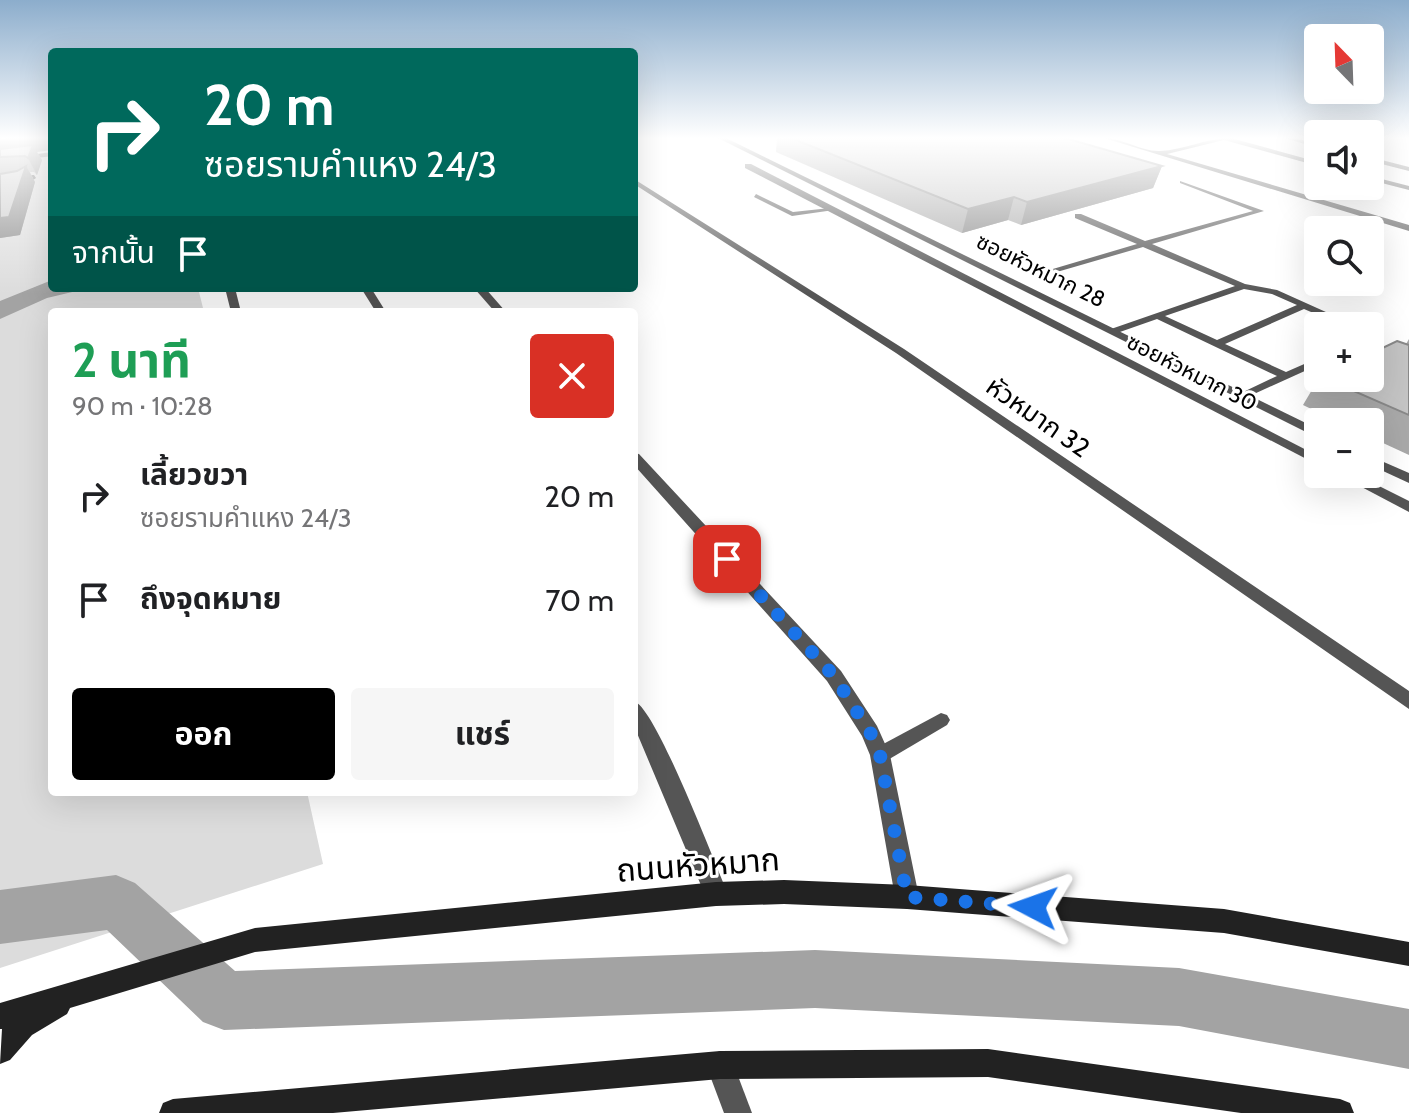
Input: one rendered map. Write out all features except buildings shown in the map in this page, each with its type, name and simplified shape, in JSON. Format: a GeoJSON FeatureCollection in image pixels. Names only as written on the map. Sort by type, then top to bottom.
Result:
{"type":"FeatureCollection","features":[{"type":"Feature","properties":{"kind":"main road","name":"ถนนหัวหมาก"},"geometry":{"type":"LineString","coordinates":[[0,1016],[255,940],[716,894],[784,892],[907,897],[1224,921],[1409,954]]}},
{"type":"Feature","properties":{"kind":"main road"},"geometry":{"type":"LineString","coordinates":[[0,1050],[23,1026],[90,989]]}},
{"type":"Feature","properties":{"kind":"main road"},"geometry":{"type":"LineString","coordinates":[[173,1113],[720,1065],[988,1063],[1340,1113]]}},
{"type":"Feature","properties":{"kind":"street","name":"หัวหมาก 32"},"geometry":{"type":"LineString","coordinates":[[648,190],[900,351],[1409,701]]}},
{"type":"Feature","properties":{"kind":"street","name":"ซอยหัวหมาก 30"},"geometry":{"type":"LineString","coordinates":[[793,190],[1304,454]]}},
{"type":"Feature","properties":{"kind":"street","name":"ซอยหัวหมาก 28"},"geometry":{"type":"LineString","coordinates":[[828,190],[1304,427]]}},
{"type":"Feature","properties":{"kind":"street"},"geometry":{"type":"LineString","coordinates":[[1282,190],[1409,228]]}},
{"type":"Feature","properties":{"kind":"street"},"geometry":{"type":"LineString","coordinates":[[483,292],[497,308]]}},
{"type":"Feature","properties":{"kind":"street"},"geometry":{"type":"LineString","coordinates":[[638,461],[834,676],[870,732],[880,755],[907,897]]}},
{"type":"Feature","properties":{"kind":"street"},"geometry":{"type":"LineString","coordinates":[[1384,467],[1409,479]]}},
{"type":"Feature","properties":{"kind":"street"},"geometry":{"type":"LineString","coordinates":[[1372,488],[1409,507]]}},
{"type":"Feature","properties":{"kind":"street"},"geometry":{"type":"LineString","coordinates":[[638,715],[648,731],[716,894]]}},
{"type":"Feature","properties":{"kind":"street"},"geometry":{"type":"LineString","coordinates":[[720,1065],[738,1113]]}},
{"type":"Feature","properties":{"kind":"lane"},"geometry":{"type":"LineString","coordinates":[[1040,274],[1260,211],[1203,190]]}},
{"type":"Feature","properties":{"kind":"lane"},"geometry":{"type":"LineString","coordinates":[[756,196],[792,214],[830,210]]}},
{"type":"Feature","properties":{"kind":"lane"},"geometry":{"type":"LineString","coordinates":[[1078,216],[1243,286],[1274,292],[1321,312]]}},
{"type":"Feature","properties":{"kind":"lane"},"geometry":{"type":"LineString","coordinates":[[1114,331],[1243,286]]}},
{"type":"Feature","properties":{"kind":"lane"},"geometry":{"type":"LineString","coordinates":[[1216,344],[1305,305]]}},
{"type":"Feature","properties":{"kind":"lane"},"geometry":{"type":"LineString","coordinates":[[1157,316],[1286,376]]}},
{"type":"Feature","properties":{"kind":"lane"},"geometry":{"type":"LineString","coordinates":[[1243,396],[1304,368]]}},
{"type":"Feature","properties":{"kind":"lane"},"geometry":{"type":"LineString","coordinates":[[880,755],[941,720]]}},
{"type":"Feature","properties":{"kind":"shaded area"},"geometry":{"type":"Polygon","coordinates":[[[0,190],[48,190],[48,292],[199,292],[203,308],[48,308],[48,796],[308,796],[323,864],[0,968],[0,190]]]}},
{"type":"Feature","properties":{"kind":"shaded area"},"geometry":{"type":"Polygon","coordinates":[[[48,282],[48,292],[72,292],[47,298],[0,319],[0,301],[48,282]]]}},
{"type":"Feature","properties":{"kind":"waterway"},"geometry":{"type":"LineString","coordinates":[[0,917],[116,902],[224,1001],[815,979],[1179,997],[1409,1039]]}},
{"type":"Feature","properties":{"kind":"route"},"geometry":{"type":"LineString","coordinates":[[727,559],[834,676],[870,732],[880,755],[907,897],[1033,907]]}}]}
